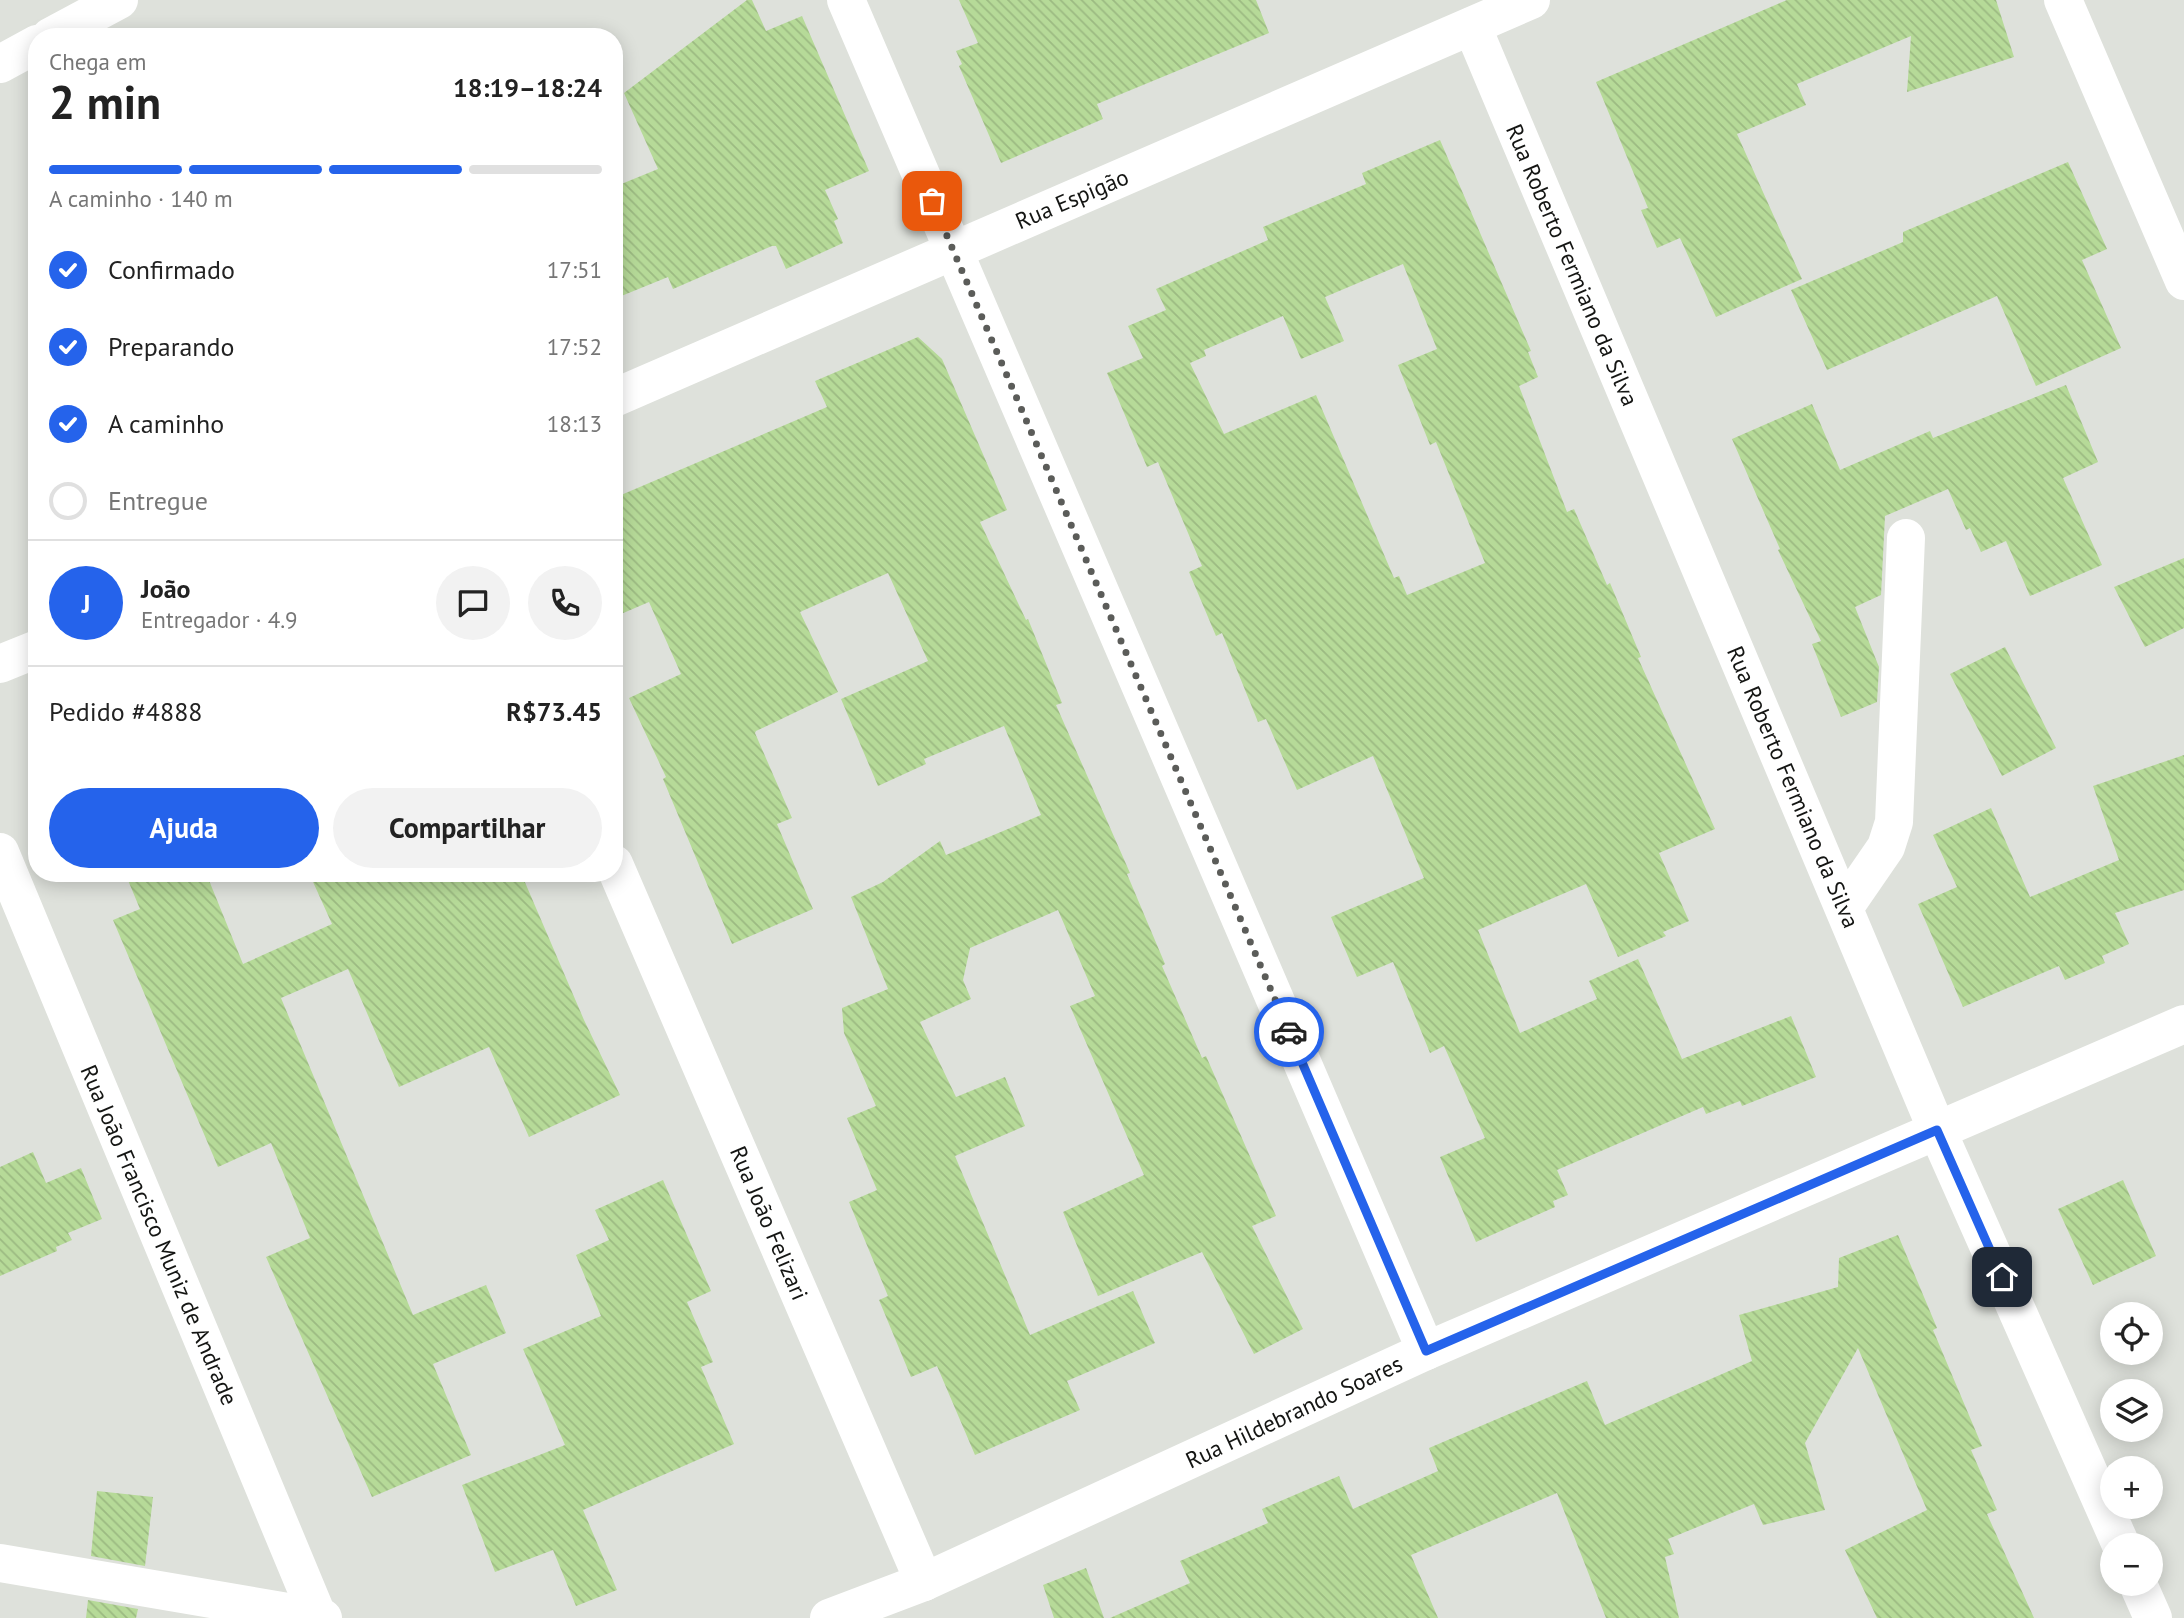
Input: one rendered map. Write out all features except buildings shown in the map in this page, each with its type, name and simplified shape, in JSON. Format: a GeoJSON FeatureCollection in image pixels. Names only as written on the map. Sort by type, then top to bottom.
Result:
{"type":"FeatureCollection","features":[{"type":"Feature","properties":{"kind":"street"},"geometry":{"type":"LineString","coordinates":[[67,28],[120,0]]}},
{"type":"Feature","properties":{"kind":"street"},"geometry":{"type":"LineString","coordinates":[[846,0],[1426,1351]]}},
{"type":"Feature","properties":{"kind":"street","name":"Rua Espigão"},"geometry":{"type":"LineString","coordinates":[[623,394],[1531,0]]}},
{"type":"Feature","properties":{"kind":"street"},"geometry":{"type":"LineString","coordinates":[[2063,0],[2184,281]]}},
{"type":"Feature","properties":{"kind":"street","name":"Rua Roberto Fermiano da Silva"},"geometry":{"type":"LineString","coordinates":[[1472,26],[1937,1130],[2116,1533]]}},
{"type":"Feature","properties":{"kind":"street"},"geometry":{"type":"LineString","coordinates":[[0,64],[28,49]]}},
{"type":"Feature","properties":{"kind":"street"},"geometry":{"type":"LineString","coordinates":[[1844,908],[1886,847],[1894,822],[1906,538]]}},
{"type":"Feature","properties":{"kind":"street"},"geometry":{"type":"LineString","coordinates":[[0,664],[28,653]]}},
{"type":"Feature","properties":{"kind":"street","name":"Rua João Francisco Muniz de Andrade"},"geometry":{"type":"LineString","coordinates":[[0,852],[321,1618]]}},
{"type":"Feature","properties":{"kind":"street","name":"Rua João Felizari"},"geometry":{"type":"LineString","coordinates":[[622,882],[924,1582]]}},
{"type":"Feature","properties":{"kind":"street","name":"Rua Hildebrando Soares"},"geometry":{"type":"LineString","coordinates":[[828,1618],[924,1582],[1426,1351],[2184,1024]]}},
{"type":"Feature","properties":{"kind":"street"},"geometry":{"type":"LineString","coordinates":[[0,1563],[321,1618]]}},
{"type":"Feature","properties":{"kind":"street"},"geometry":{"type":"LineString","coordinates":[[2143,1596],[2153,1618]]}},
{"type":"Feature","properties":{"kind":"way so far"},"geometry":{"type":"LineString","coordinates":[[932,201],[1289,1032]]}},
{"type":"Feature","properties":{"kind":"route"},"geometry":{"type":"LineString","coordinates":[[1289,1032],[1426,1351],[1937,1130],[2002,1277]]}}]}
